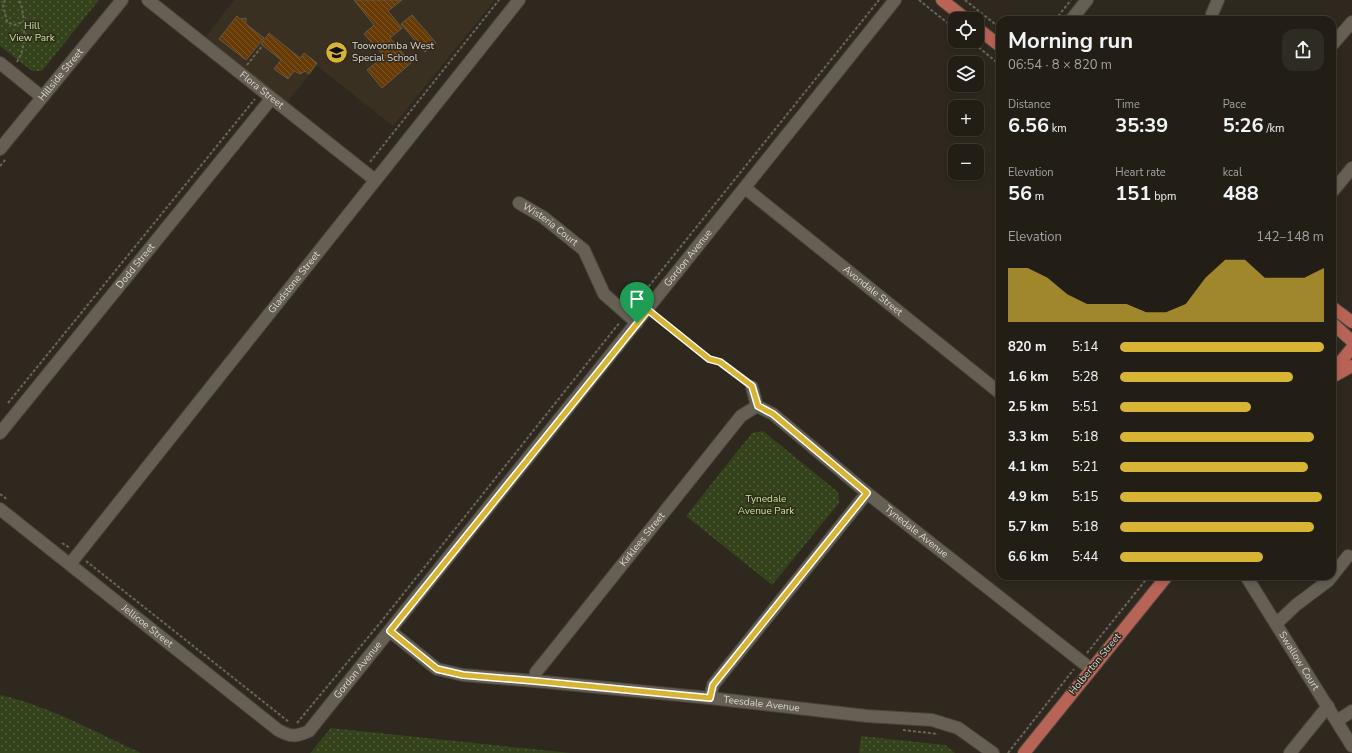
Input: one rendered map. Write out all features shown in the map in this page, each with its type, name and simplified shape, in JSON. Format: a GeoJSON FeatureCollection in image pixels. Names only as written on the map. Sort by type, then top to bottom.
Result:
{"type":"FeatureCollection","features":[{"type":"Feature","properties":{"kind":"main road"},"geometry":{"type":"LineString","coordinates":[[942,0],[957,12]]}},
{"type":"Feature","properties":{"kind":"main road"},"geometry":{"type":"LineString","coordinates":[[984,33],[996,43]]}},
{"type":"Feature","properties":{"kind":"main road"},"geometry":{"type":"LineString","coordinates":[[1336,310],[1352,322]]}},
{"type":"Feature","properties":{"kind":"main road"},"geometry":{"type":"LineString","coordinates":[[1336,327],[1352,341]]}},
{"type":"Feature","properties":{"kind":"main road"},"geometry":{"type":"LineString","coordinates":[[1336,367],[1352,348]]}},
{"type":"Feature","properties":{"kind":"main road"},"geometry":{"type":"LineString","coordinates":[[1336,375],[1352,366]]}},
{"type":"Feature","properties":{"kind":"main road","name":"Holberton Street"},"geometry":{"type":"LineString","coordinates":[[1024,753],[1164,580]]}},
{"type":"Feature","properties":{"kind":"street","name":"Hillside Street"},"geometry":{"type":"LineString","coordinates":[[0,149],[122,0]]}},
{"type":"Feature","properties":{"kind":"street","name":"Flora Street"},"geometry":{"type":"LineString","coordinates":[[148,0],[375,180]]}},
{"type":"Feature","properties":{"kind":"street","name":"Gladstone Street"},"geometry":{"type":"LineString","coordinates":[[70,564],[519,0]]}},
{"type":"Feature","properties":{"kind":"street","name":"Gordon Avenue"},"geometry":{"type":"LineString","coordinates":[[298,736],[309,731],[895,0]]}},
{"type":"Feature","properties":{"kind":"street"},"geometry":{"type":"LineString","coordinates":[[1074,16],[1087,0]]}},
{"type":"Feature","properties":{"kind":"street"},"geometry":{"type":"LineString","coordinates":[[1212,14],[1218,0]]}},
{"type":"Feature","properties":{"kind":"street"},"geometry":{"type":"LineString","coordinates":[[1336,40],[1352,22]]}},
{"type":"Feature","properties":{"kind":"street"},"geometry":{"type":"LineString","coordinates":[[0,63],[42,97]]}},
{"type":"Feature","properties":{"kind":"street","name":"Dodd Street"},"geometry":{"type":"LineString","coordinates":[[0,433],[271,99]]}},
{"type":"Feature","properties":{"kind":"street"},"geometry":{"type":"LineString","coordinates":[[1336,187],[1352,168]]}},
{"type":"Feature","properties":{"kind":"street","name":"Avondale Street"},"geometry":{"type":"LineString","coordinates":[[745,188],[996,390]]}},
{"type":"Feature","properties":{"kind":"street","name":"Wisteria Court"},"geometry":{"type":"LineString","coordinates":[[519,203],[543,217],[584,250],[604,294],[637,323]]}},
{"type":"Feature","properties":{"kind":"street"},"geometry":{"type":"LineString","coordinates":[[752,386],[758,406]]}},
{"type":"Feature","properties":{"kind":"street","name":"Tynedale Avenue"},"geometry":{"type":"LineString","coordinates":[[758,406],[773,414],[867,493],[1091,669]]}},
{"type":"Feature","properties":{"kind":"street","name":"Kirklees Street"},"geometry":{"type":"LineString","coordinates":[[535,681],[536,672],[741,416],[758,406]]}},
{"type":"Feature","properties":{"kind":"street"},"geometry":{"type":"LineString","coordinates":[[710,698],[713,685],[867,493]]}},
{"type":"Feature","properties":{"kind":"street","name":"Jellicoe Street"},"geometry":{"type":"LineString","coordinates":[[0,509],[278,730],[288,735],[298,736]]}},
{"type":"Feature","properties":{"kind":"street"},"geometry":{"type":"LineString","coordinates":[[1336,571],[1348,556]]}},
{"type":"Feature","properties":{"kind":"street","name":"Swallow Court"},"geometry":{"type":"LineString","coordinates":[[1248,580],[1352,746]]}},
{"type":"Feature","properties":{"kind":"street"},"geometry":{"type":"LineString","coordinates":[[1276,624],[1296,605],[1329,580]]}},
{"type":"Feature","properties":{"kind":"street","name":"Teesdale Avenue"},"geometry":{"type":"LineString","coordinates":[[390,631],[437,669],[463,675],[710,698],[867,716],[932,720],[958,728],[993,753]]}},
{"type":"Feature","properties":{"kind":"street"},"geometry":{"type":"LineString","coordinates":[[1290,753],[1328,706]]}},
{"type":"Feature","properties":{"kind":"street"},"geometry":{"type":"LineString","coordinates":[[1336,720],[1352,711]]}},
{"type":"Feature","properties":{"kind":"path"},"geometry":{"type":"LineString","coordinates":[[5,0],[4,5],[7,22],[14,25],[23,22]]}},
{"type":"Feature","properties":{"kind":"path"},"geometry":{"type":"LineString","coordinates":[[11,72],[22,54],[24,32],[21,5],[19,0]]}},
{"type":"Feature","properties":{"kind":"path"},"geometry":{"type":"LineString","coordinates":[[363,171],[499,0]]}},
{"type":"Feature","properties":{"kind":"path"},"geometry":{"type":"LineString","coordinates":[[60,542],[294,726],[384,617],[879,0]]}},
{"type":"Feature","properties":{"kind":"path"},"geometry":{"type":"LineString","coordinates":[[919,0],[948,23]]}},
{"type":"Feature","properties":{"kind":"path"},"geometry":{"type":"LineString","coordinates":[[965,0],[996,25]]}},
{"type":"Feature","properties":{"kind":"path"},"geometry":{"type":"LineString","coordinates":[[1058,16],[1071,0]]}},
{"type":"Feature","properties":{"kind":"path"},"geometry":{"type":"LineString","coordinates":[[240,74],[263,45]]}},
{"type":"Feature","properties":{"kind":"path"},"geometry":{"type":"LineString","coordinates":[[979,48],[996,62]]}},
{"type":"Feature","properties":{"kind":"path"},"geometry":{"type":"LineString","coordinates":[[5,407],[261,91]]}},
{"type":"Feature","properties":{"kind":"path"},"geometry":{"type":"LineString","coordinates":[[648,310],[709,359],[720,362],[752,386]]}},
{"type":"Feature","properties":{"kind":"path"},"geometry":{"type":"LineString","coordinates":[[0,494],[12,503]]}},
{"type":"Feature","properties":{"kind":"path"},"geometry":{"type":"LineString","coordinates":[[900,730],[943,735]]}},
{"type":"Feature","properties":{"kind":"shaded area","name":"Toowoomba West Special School"},"geometry":{"type":"Polygon","coordinates":[[[234,0],[495,0],[393,126],[317,66],[286,103],[204,39],[234,0]]]}},
{"type":"Feature","properties":{"kind":"green space","name":"Hill View Park"},"geometry":{"type":"Polygon","coordinates":[[[0,0],[99,0],[42,71],[32,71],[0,46],[0,0]]]}},
{"type":"Feature","properties":{"kind":"green space","name":"Tynedale Avenue Park"},"geometry":{"type":"Polygon","coordinates":[[[763,431],[838,492],[839,503],[772,585],[686,516],[752,433],[763,431]]]}},
{"type":"Feature","properties":{"kind":"green space"},"geometry":{"type":"Polygon","coordinates":[[[0,695],[53,712],[141,753],[0,753],[0,695]]]}},
{"type":"Feature","properties":{"kind":"green space"},"geometry":{"type":"Polygon","coordinates":[[[331,728],[571,753],[310,753],[331,728]]]}},
{"type":"Feature","properties":{"kind":"green space"},"geometry":{"type":"Polygon","coordinates":[[[861,736],[945,745],[955,753],[859,753],[861,736]]]}},
{"type":"Feature","properties":{"kind":"building"},"geometry":{"type":"Polygon","coordinates":[[[354,0],[402,0],[388,11],[402,28],[390,38],[411,63],[382,88],[367,70],[384,56],[364,34],[374,25],[354,0]]]}},
{"type":"Feature","properties":{"kind":"building"},"geometry":{"type":"Polygon","coordinates":[[[412,15],[436,43],[425,52],[401,24],[412,15]]]}},
{"type":"Feature","properties":{"kind":"building"},"geometry":{"type":"Polygon","coordinates":[[[237,16],[240,19],[246,18],[246,24],[264,38],[246,60],[219,39],[237,16]]]}},
{"type":"Feature","properties":{"kind":"building"},"geometry":{"type":"Polygon","coordinates":[[[269,33],[300,58],[304,53],[317,63],[309,74],[305,71],[300,74],[294,71],[288,79],[274,69],[281,60],[261,44],[269,33]]]}},
{"type":"Feature","properties":{"kind":"place","name":"Toowoomba West Special School"},"geometry":{"type":"Point","coordinates":[337,52]}},
{"type":"Feature","properties":{"kind":"route"},"geometry":{"type":"LineString","coordinates":[[648,310],[709,359],[720,362],[752,386],[758,406],[773,414],[867,493],[713,685],[710,698],[463,675],[437,669],[390,631],[637,323],[648,310]]}}]}
